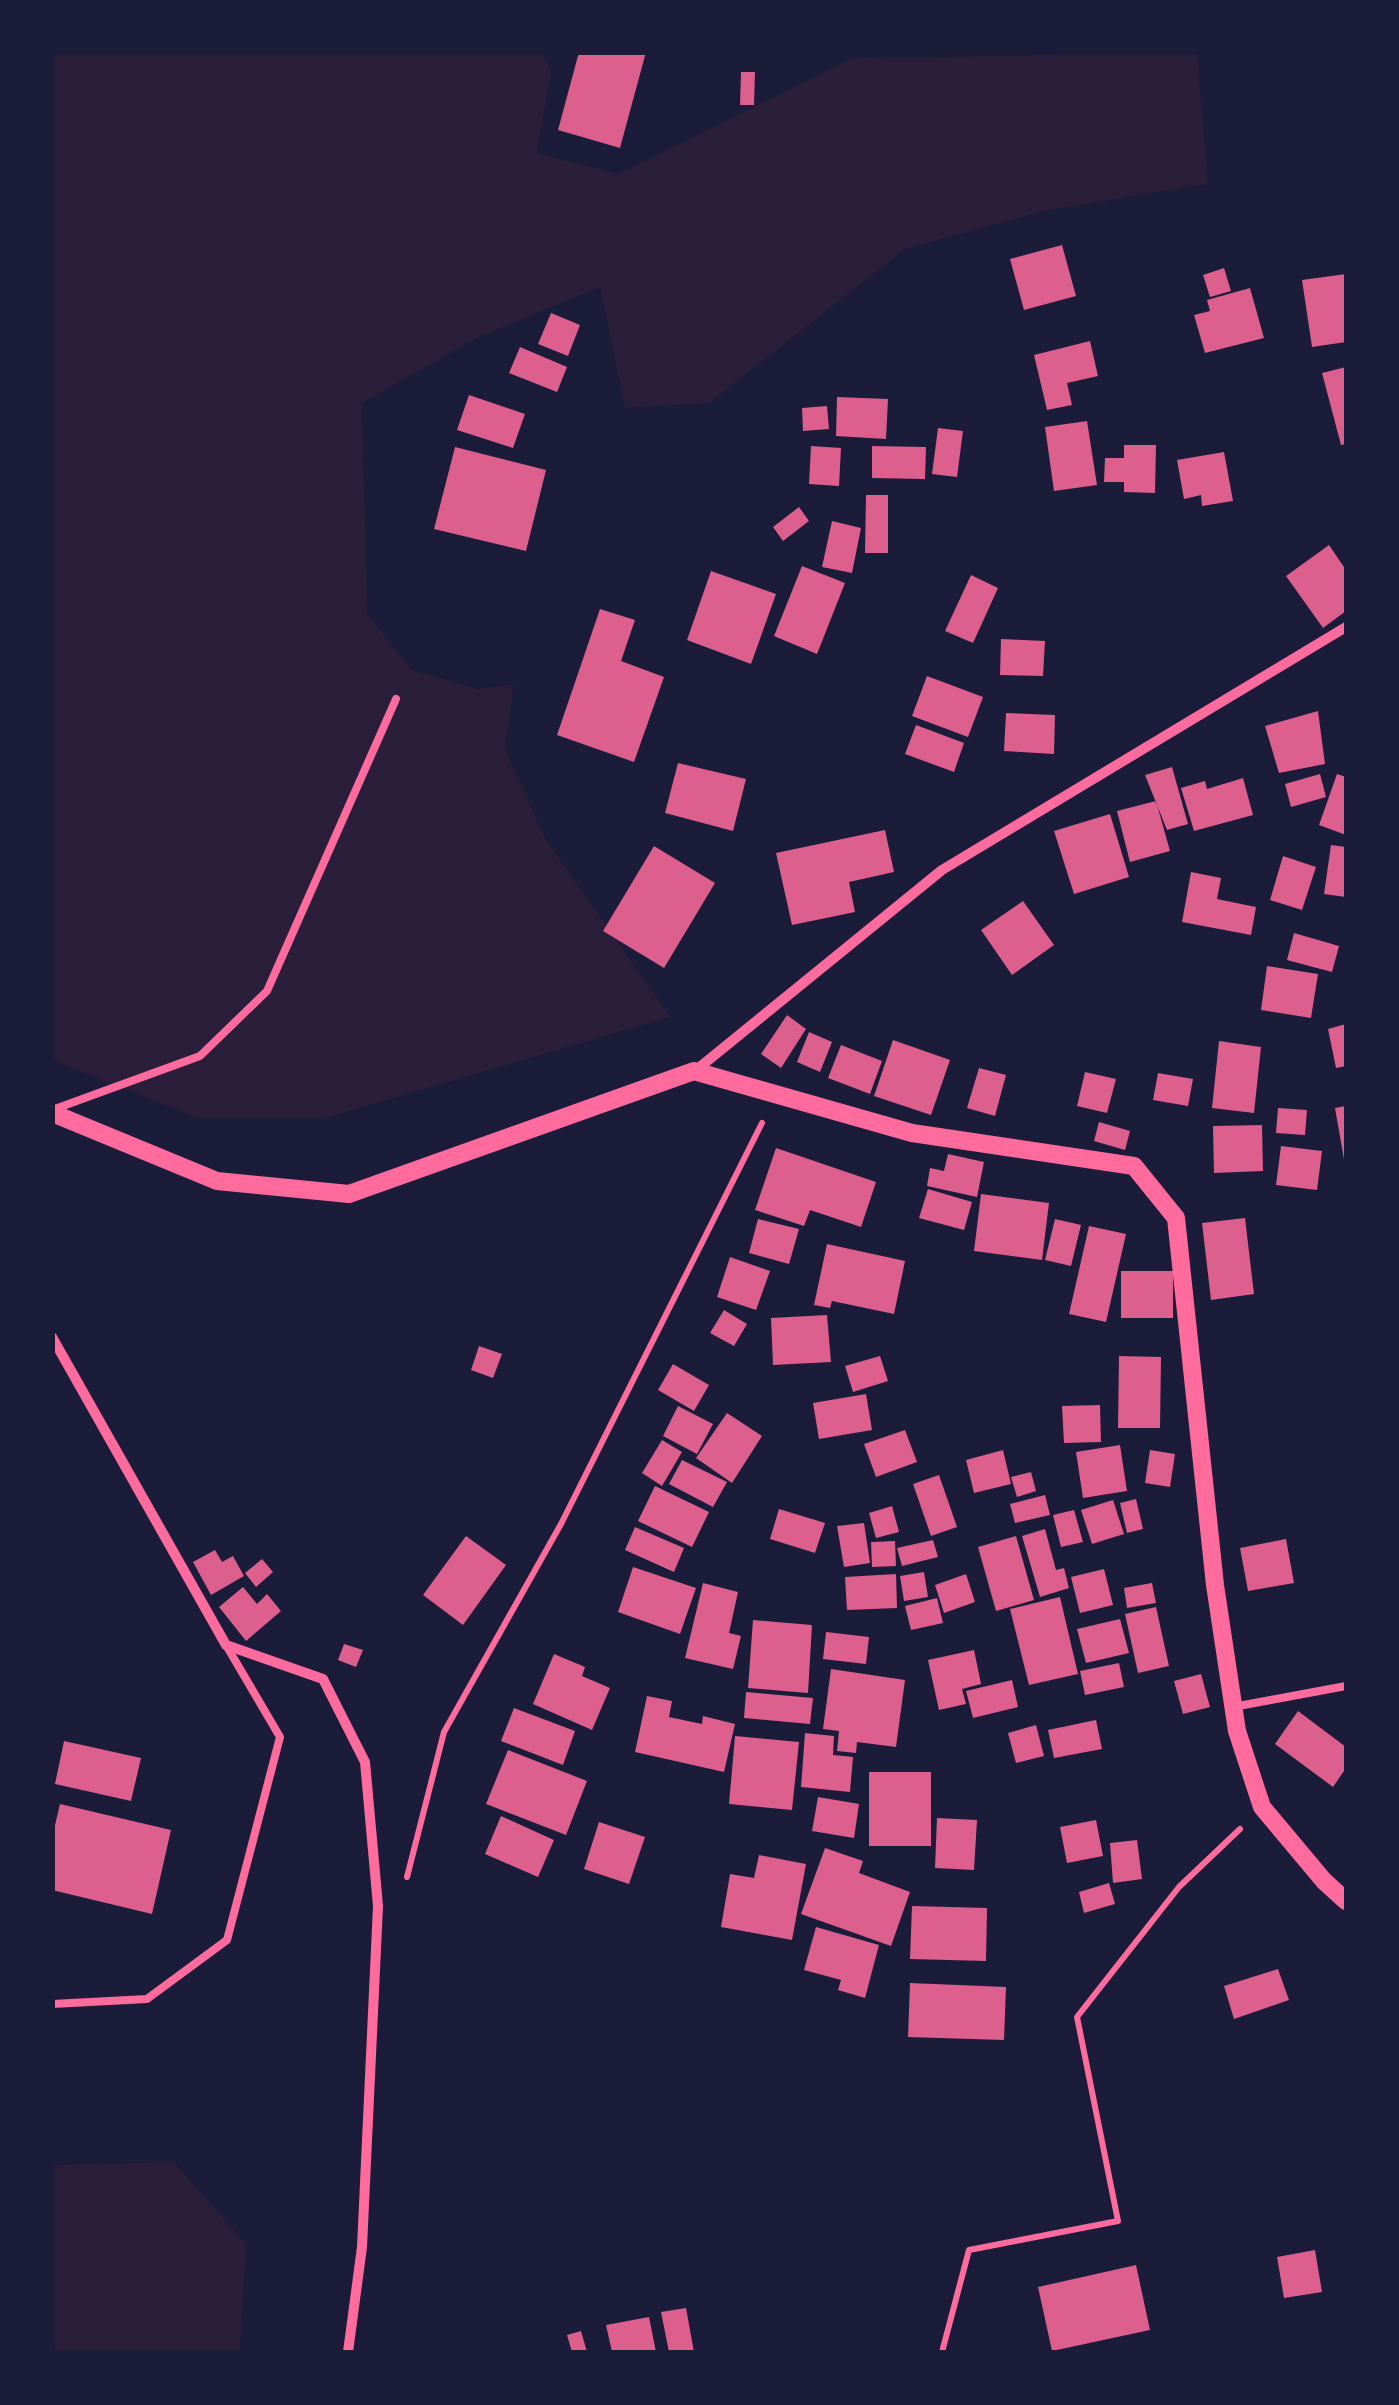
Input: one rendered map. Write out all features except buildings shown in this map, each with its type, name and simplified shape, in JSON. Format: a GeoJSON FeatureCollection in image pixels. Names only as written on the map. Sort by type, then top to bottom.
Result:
{"type":"FeatureCollection","features":[{"type":"Feature","properties":{"kind":"street"},"geometry":{"type":"LineString","coordinates":[[52,1112],[217,1181],[350,1194],[694,1071],[942,870],[1346,627]]}},
{"type":"Feature","properties":{"kind":"street"},"geometry":{"type":"LineString","coordinates":[[694,1071],[912,1133],[1134,1166],[1176,1218],[1233,1707],[1262,1807],[1324,1881],[1346,1901]]}},
{"type":"Feature","properties":{"kind":"street"},"geometry":{"type":"LineString","coordinates":[[52,1337],[226,1645],[323,1678],[365,1762],[378,1906],[362,2248],[348,2352]]}},
{"type":"Feature","properties":{"kind":"lane"},"geometry":{"type":"LineString","coordinates":[[52,1112],[200,1056],[267,992],[396,699]]}},
{"type":"Feature","properties":{"kind":"lane"},"geometry":{"type":"LineString","coordinates":[[52,2004],[148,1999],[228,1940],[280,1737],[226,1645]]}},
{"type":"Feature","properties":{"kind":"lane"},"geometry":{"type":"LineString","coordinates":[[1233,1707],[1346,1686]]}},
{"type":"Feature","properties":{"kind":"path"},"geometry":{"type":"LineString","coordinates":[[378,1906],[388,1908],[401,1902],[444,1732],[561,1524],[778,1096]]}},
{"type":"Feature","properties":{"kind":"path"},"geometry":{"type":"LineString","coordinates":[[942,2352],[969,2250],[1118,2222],[1077,2017],[1180,1886],[1262,1807]]}},
{"type":"Feature","properties":{"kind":"shaded area"},"geometry":{"type":"Polygon","coordinates":[[[52,53],[543,53],[551,71],[537,153],[618,174],[853,58],[1197,53],[1208,184],[1044,211],[905,249],[709,403],[625,408],[600,287],[479,337],[362,403],[367,614],[412,670],[478,689],[514,684],[505,750],[545,838],[670,1017],[325,1118],[198,1118],[53,1060],[52,53]]]}},
{"type":"Feature","properties":{"kind":"shaded area"},"geometry":{"type":"Polygon","coordinates":[[[174,2162],[246,2244],[240,2352],[53,2352],[53,2165],[174,2162]]]}}]}
